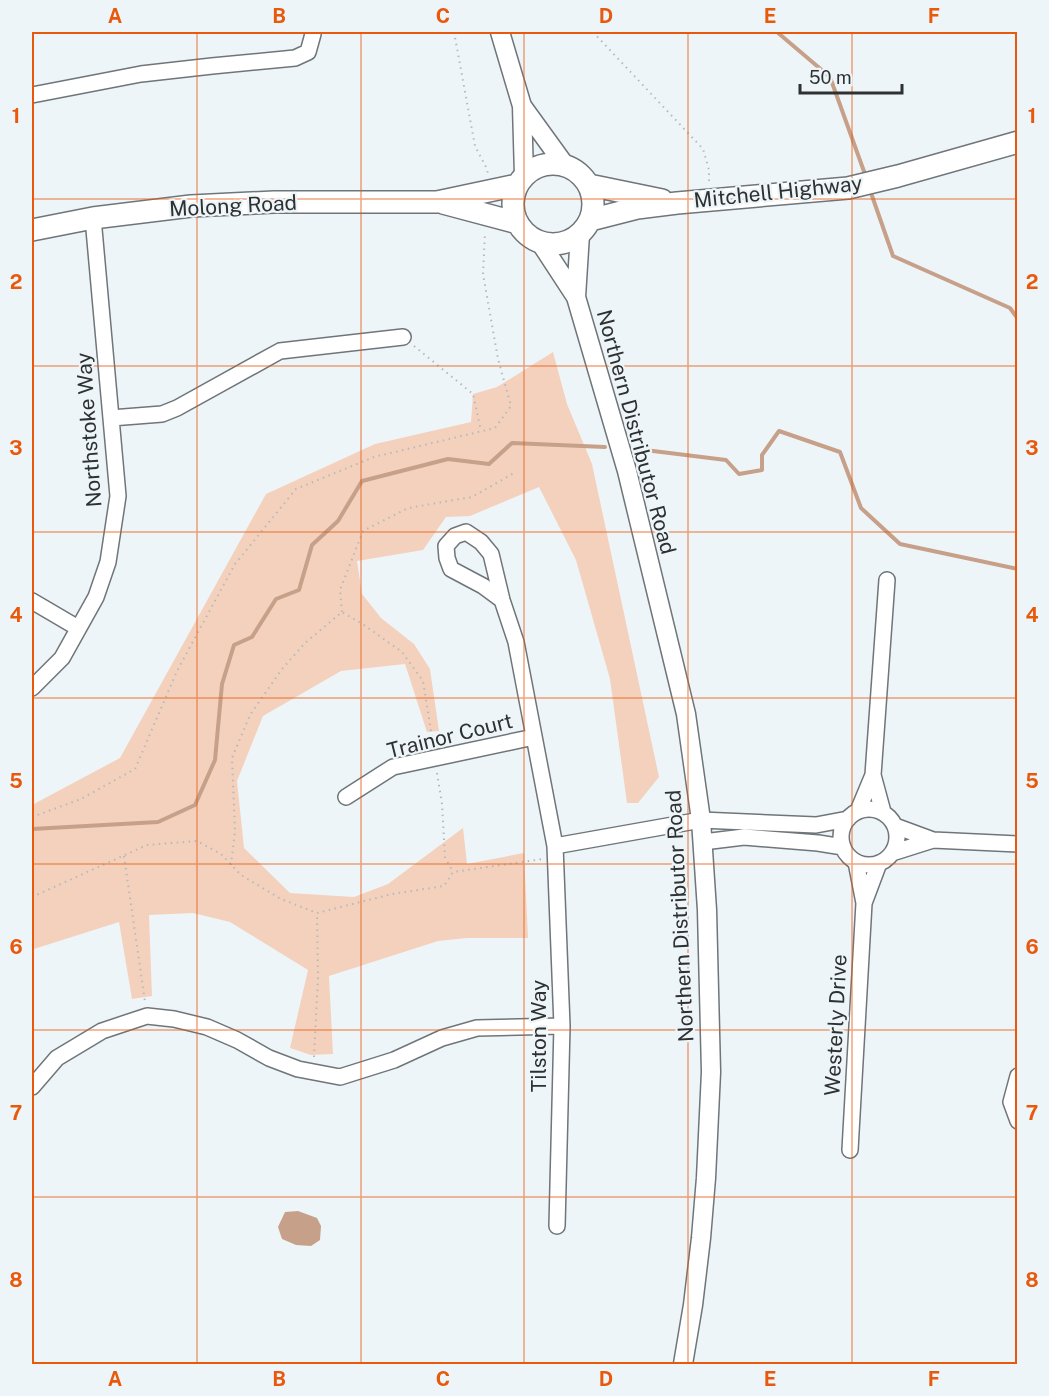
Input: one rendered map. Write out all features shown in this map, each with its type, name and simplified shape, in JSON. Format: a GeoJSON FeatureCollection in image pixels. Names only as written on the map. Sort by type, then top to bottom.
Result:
{"type":"FeatureCollection","features":[{"type":"Feature","properties":{"kind":"highway","name":"Mitchell Highway"},"geometry":{"type":"LineString","coordinates":[[585,227],[637,208],[848,188],[1017,142]]}},
{"type":"Feature","properties":{"kind":"highway"},"geometry":{"type":"LineString","coordinates":[[547,164],[564,164],[578,171],[589,185],[594,204],[585,227],[561,244],[540,242],[525,233],[518,223],[513,206],[520,181],[536,167],[547,164]]}},
{"type":"Feature","properties":{"kind":"highway","name":"Molong Road"},"geometry":{"type":"LineString","coordinates":[[32,230],[93,218],[191,206],[274,202],[437,202],[520,181]]}},
{"type":"Feature","properties":{"kind":"highway","name":"Mitchell Highway"},"geometry":{"type":"LineString","coordinates":[[589,185],[677,203]]}},
{"type":"Feature","properties":{"kind":"highway","name":"Molong Road"},"geometry":{"type":"LineString","coordinates":[[437,202],[518,223]]}},
{"type":"Feature","properties":{"kind":"main road"},"geometry":{"type":"LineString","coordinates":[[500,32],[522,106],[520,181]]}},
{"type":"Feature","properties":{"kind":"main road"},"geometry":{"type":"LineString","coordinates":[[522,106],[564,164]]}},
{"type":"Feature","properties":{"kind":"main road","name":"Northern Distributor Road"},"geometry":{"type":"LineString","coordinates":[[576,297],[585,227]]}},
{"type":"Feature","properties":{"kind":"main road","name":"Northern Distributor Road"},"geometry":{"type":"LineString","coordinates":[[540,242],[576,297],[627,471],[686,714],[703,842],[710,1021],[709,1120],[701,1238],[683,1365]]}},
{"type":"Feature","properties":{"kind":"street"},"geometry":{"type":"LineString","coordinates":[[32,95],[141,74],[295,58],[308,52],[312,32]]}},
{"type":"Feature","properties":{"kind":"street","name":"Northstoke Way"},"geometry":{"type":"LineString","coordinates":[[32,688],[62,658],[96,597],[108,562],[116,518],[118,496],[93,218]]}},
{"type":"Feature","properties":{"kind":"street"},"geometry":{"type":"LineString","coordinates":[[111,418],[162,414],[280,351],[403,338]]}},
{"type":"Feature","properties":{"kind":"street","name":"Tilston Way"},"geometry":{"type":"LineString","coordinates":[[502,600],[483,586],[451,569],[446,546],[455,536],[466,532],[481,542],[490,554],[516,642],[555,851],[562,1026],[558,1226]]}},
{"type":"Feature","properties":{"kind":"street"},"geometry":{"type":"LineString","coordinates":[[883,812],[873,775],[887,580]]}},
{"type":"Feature","properties":{"kind":"street"},"geometry":{"type":"LineString","coordinates":[[32,602],[78,628]]}},
{"type":"Feature","properties":{"kind":"street","name":"Trainor Court"},"geometry":{"type":"LineString","coordinates":[[346,797],[393,767],[534,737]]}},
{"type":"Feature","properties":{"kind":"street"},"geometry":{"type":"LineString","coordinates":[[873,775],[853,815],[842,827],[843,847],[850,858],[867,865],[879,863],[892,854],[933,840]]}},
{"type":"Feature","properties":{"kind":"street"},"geometry":{"type":"LineString","coordinates":[[555,851],[700,820],[816,825],[866,809],[875,809],[883,812],[895,826],[897,840],[892,854]]}},
{"type":"Feature","properties":{"kind":"street"},"geometry":{"type":"LineString","coordinates":[[895,826],[933,840],[1017,844]]}},
{"type":"Feature","properties":{"kind":"street"},"geometry":{"type":"LineString","coordinates":[[703,842],[744,837],[843,847]]}},
{"type":"Feature","properties":{"kind":"street","name":"Westerly Drive"},"geometry":{"type":"LineString","coordinates":[[850,1150],[864,903],[856,862]]}},
{"type":"Feature","properties":{"kind":"street","name":"Westerly Drive"},"geometry":{"type":"LineString","coordinates":[[864,903],[879,863]]}},
{"type":"Feature","properties":{"kind":"street"},"geometry":{"type":"LineString","coordinates":[[32,1087],[57,1058],[102,1031],[147,1017],[174,1019],[207,1027],[269,1058],[298,1069],[340,1077],[394,1060],[442,1038],[477,1028],[562,1026]]}},
{"type":"Feature","properties":{"kind":"street"},"geometry":{"type":"LineString","coordinates":[[1017,1076],[1011,1102],[1017,1121]]}},
{"type":"Feature","properties":{"kind":"path"},"geometry":{"type":"LineString","coordinates":[[454,32],[475,146],[487,169],[490,190]]}},
{"type":"Feature","properties":{"kind":"path"},"geometry":{"type":"LineString","coordinates":[[593,32],[703,149],[709,170],[709,200]]}},
{"type":"Feature","properties":{"kind":"path"},"geometry":{"type":"LineString","coordinates":[[32,816],[81,799],[135,769],[177,671],[235,564],[296,489],[374,457],[495,428],[511,406],[498,359],[483,274],[486,215]]}},
{"type":"Feature","properties":{"kind":"path"},"geometry":{"type":"LineString","coordinates":[[403,338],[473,394],[481,431]]}},
{"type":"Feature","properties":{"kind":"path"},"geometry":{"type":"LineString","coordinates":[[342,612],[340,590],[363,531],[408,508],[472,497],[514,473]]}},
{"type":"Feature","properties":{"kind":"path"},"geometry":{"type":"LineString","coordinates":[[342,612],[402,652],[423,681],[442,804],[445,857],[453,872]]}},
{"type":"Feature","properties":{"kind":"path"},"geometry":{"type":"LineString","coordinates":[[231,865],[235,831],[232,758],[250,715],[282,669],[305,643],[342,612]]}},
{"type":"Feature","properties":{"kind":"path"},"geometry":{"type":"LineString","coordinates":[[32,897],[147,845],[197,841],[221,854],[241,875],[281,899],[316,913],[392,894],[444,886],[453,872],[555,851]]}},
{"type":"Feature","properties":{"kind":"path"},"geometry":{"type":"LineString","coordinates":[[124,856],[147,1017]]}},
{"type":"Feature","properties":{"kind":"path"},"geometry":{"type":"LineString","coordinates":[[313,1071],[318,978],[316,913]]}},
{"type":"Feature","properties":{"kind":"shaded area"},"geometry":{"type":"Polygon","coordinates":[[[553,352],[567,404],[592,464],[659,777],[638,803],[627,803],[610,679],[576,560],[539,487],[470,516],[446,517],[423,550],[357,561],[362,594],[381,618],[414,644],[430,669],[439,731],[427,732],[405,664],[341,671],[263,716],[237,781],[244,848],[290,893],[354,897],[388,884],[463,828],[467,864],[524,853],[528,938],[467,938],[438,941],[329,976],[333,1054],[311,1055],[290,1048],[308,970],[230,922],[193,913],[149,915],[152,996],[132,999],[119,922],[34,949],[32,952],[32,805],[120,758],[266,494],[375,444],[471,422],[473,394],[497,387],[553,352]]]}},
{"type":"Feature","properties":{"kind":"shaded area"},"geometry":{"type":"Polygon","coordinates":[[[298,1211],[317,1218],[321,1226],[320,1240],[311,1246],[296,1245],[282,1239],[278,1227],[285,1212],[298,1211]]]}},
{"type":"Feature","properties":{"kind":"waterway"},"geometry":{"type":"LineString","coordinates":[[777,32],[830,77],[866,177]]}},
{"type":"Feature","properties":{"kind":"waterway"},"geometry":{"type":"LineString","coordinates":[[870,190],[893,256],[1010,308],[1018,319]]}},
{"type":"Feature","properties":{"kind":"waterway"},"geometry":{"type":"LineString","coordinates":[[645,450],[726,460],[739,474],[762,470],[762,455],[779,431],[840,452],[861,508],[900,544],[1018,569]]}},
{"type":"Feature","properties":{"kind":"waterway"},"geometry":{"type":"LineString","coordinates":[[32,829],[158,822],[195,805],[215,760],[222,684],[234,645],[252,637],[276,599],[299,590],[312,545],[338,521],[362,481],[448,459],[489,464],[512,443],[605,447]]}}]}
